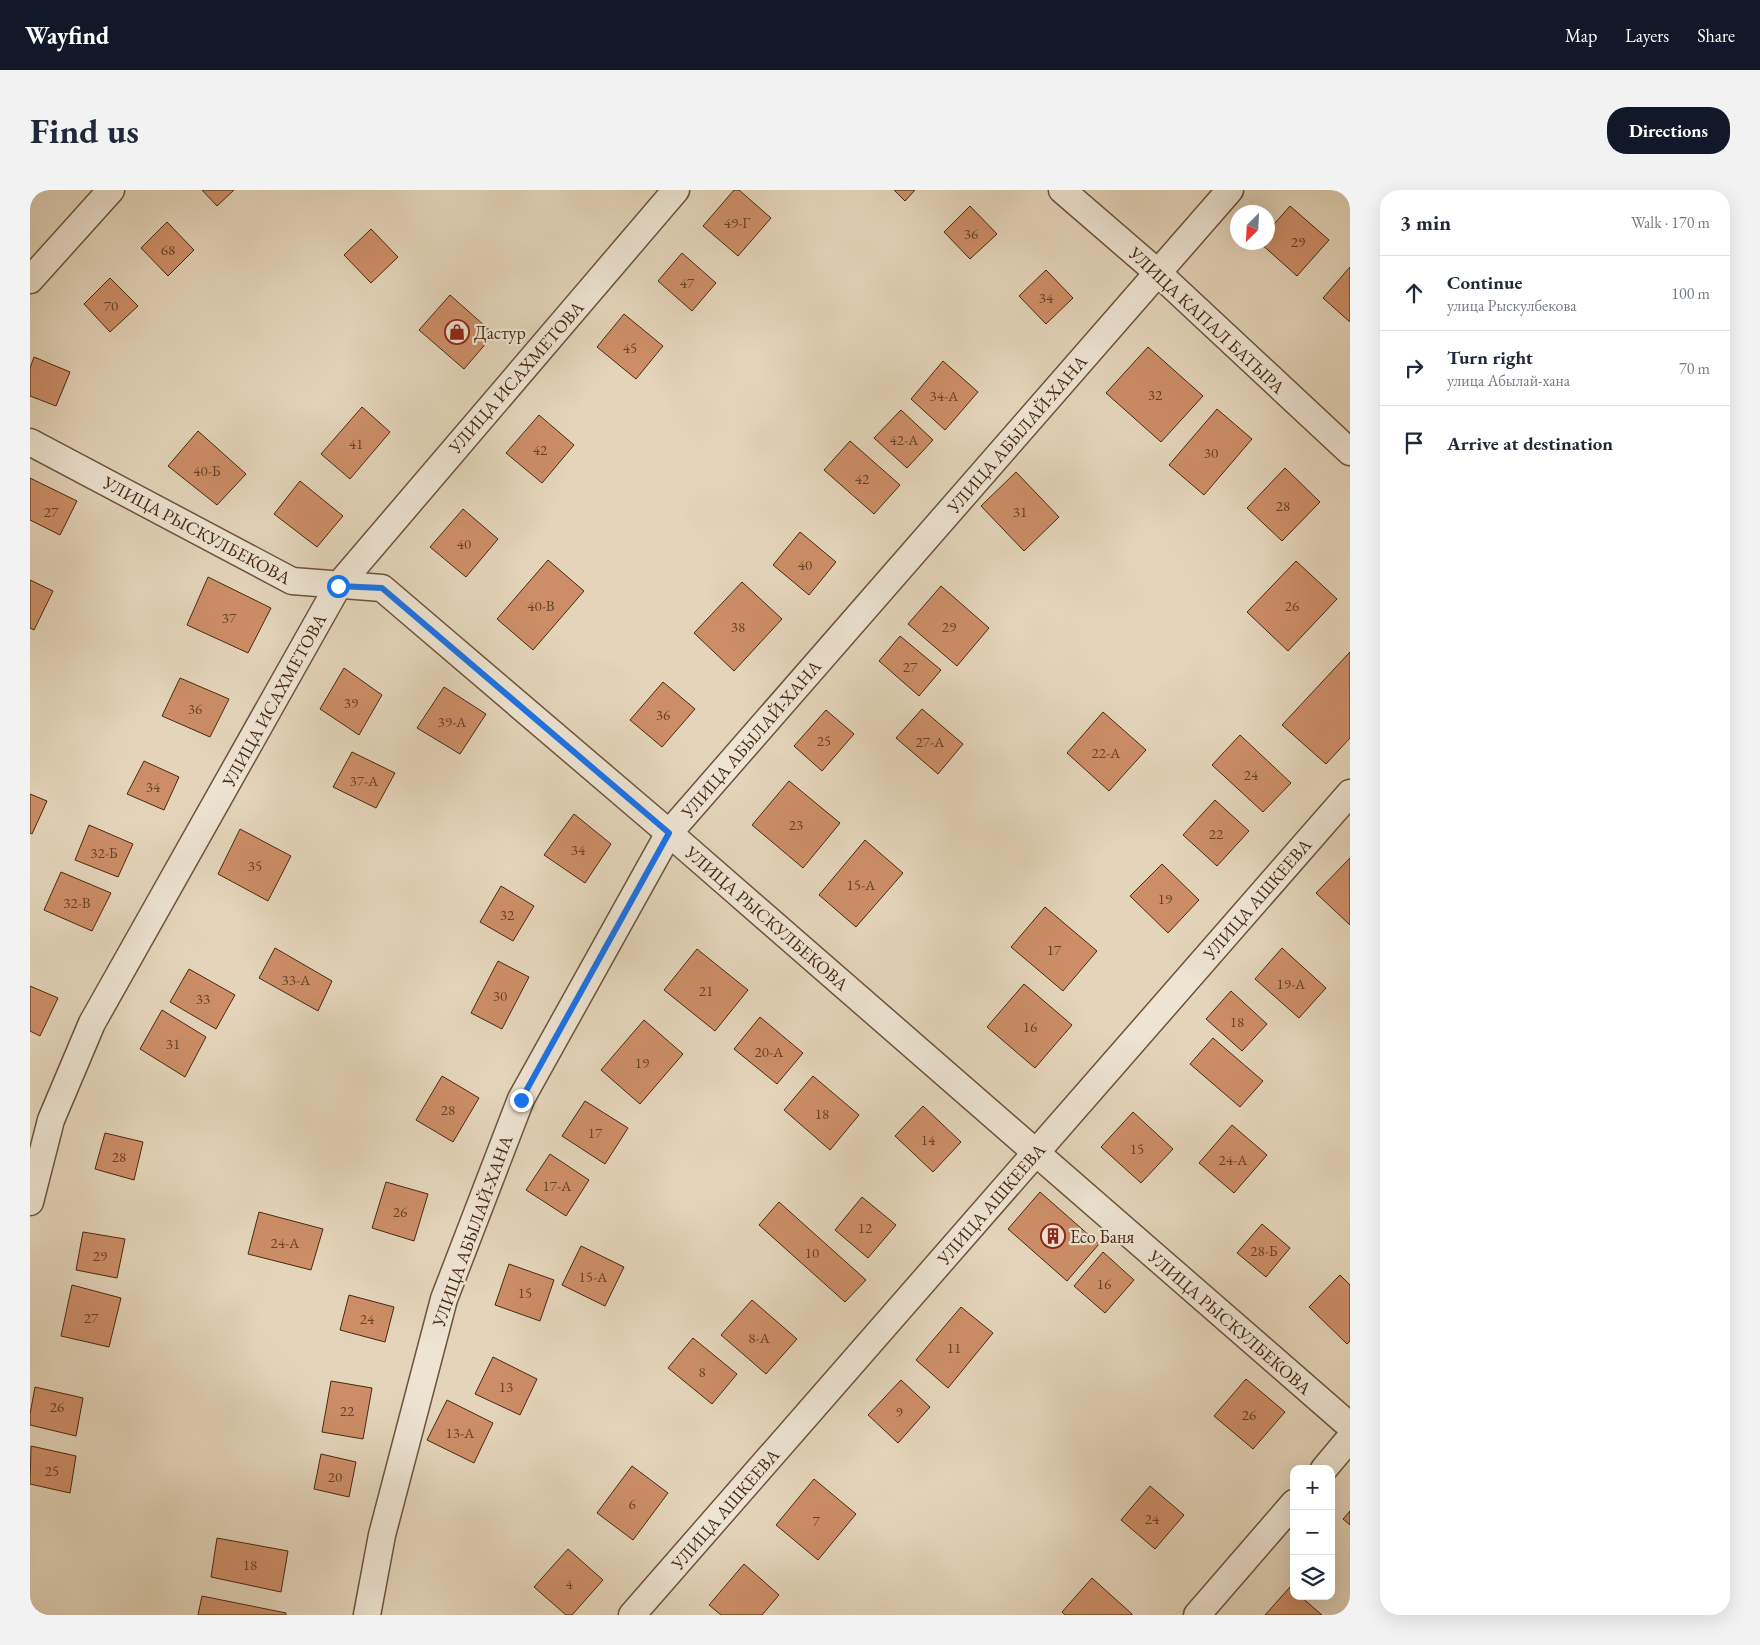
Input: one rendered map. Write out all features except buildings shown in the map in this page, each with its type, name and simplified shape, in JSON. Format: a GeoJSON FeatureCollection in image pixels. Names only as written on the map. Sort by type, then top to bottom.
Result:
{"type":"FeatureCollection","features":[{"type":"Feature","properties":{"kind":"street"},"geometry":{"type":"LineString","coordinates":[[30,280],[111,190]]}},
{"type":"Feature","properties":{"kind":"street","name":"УЛИЦА ИСАХМЕТОВА"},"geometry":{"type":"LineString","coordinates":[[30,1202],[51,1120],[92,1023],[338,586],[676,190]]}},
{"type":"Feature","properties":{"kind":"street","name":"УЛИЦА КАПАЛ БАТЫРА"},"geometry":{"type":"LineString","coordinates":[[1062,190],[1157,272],[1350,452]]}},
{"type":"Feature","properties":{"kind":"street","name":"УЛИЦА АБЫЛАЙ-ХАНА"},"geometry":{"type":"LineString","coordinates":[[367,1615],[382,1535],[444,1299],[468,1236],[521,1100],[669,833],[1230,190]]}},
{"type":"Feature","properties":{"kind":"street","name":"УЛИЦА РЫСКУЛБЕКОВА"},"geometry":{"type":"LineString","coordinates":[[30,442],[292,581],[382,588],[669,833],[1350,1426]]}},
{"type":"Feature","properties":{"kind":"street","name":"УЛИЦА АШКЕЕВА"},"geometry":{"type":"LineString","coordinates":[[632,1615],[1350,793]]}},
{"type":"Feature","properties":{"kind":"street"},"geometry":{"type":"LineString","coordinates":[[1327,1465],[1350,1438]]}},
{"type":"Feature","properties":{"kind":"street"},"geometry":{"type":"LineString","coordinates":[[1197,1615],[1290,1508]]}},
{"type":"Feature","properties":{"kind":"place","name":"Дастур"},"geometry":{"type":"Point","coordinates":[457,332]}},
{"type":"Feature","properties":{"kind":"place","name":"Eco Баня"},"geometry":{"type":"Point","coordinates":[1053,1236]}},
{"type":"Feature","properties":{"kind":"route"},"geometry":{"type":"LineString","coordinates":[[338,586],[382,588],[669,833],[521,1100]]}}]}
